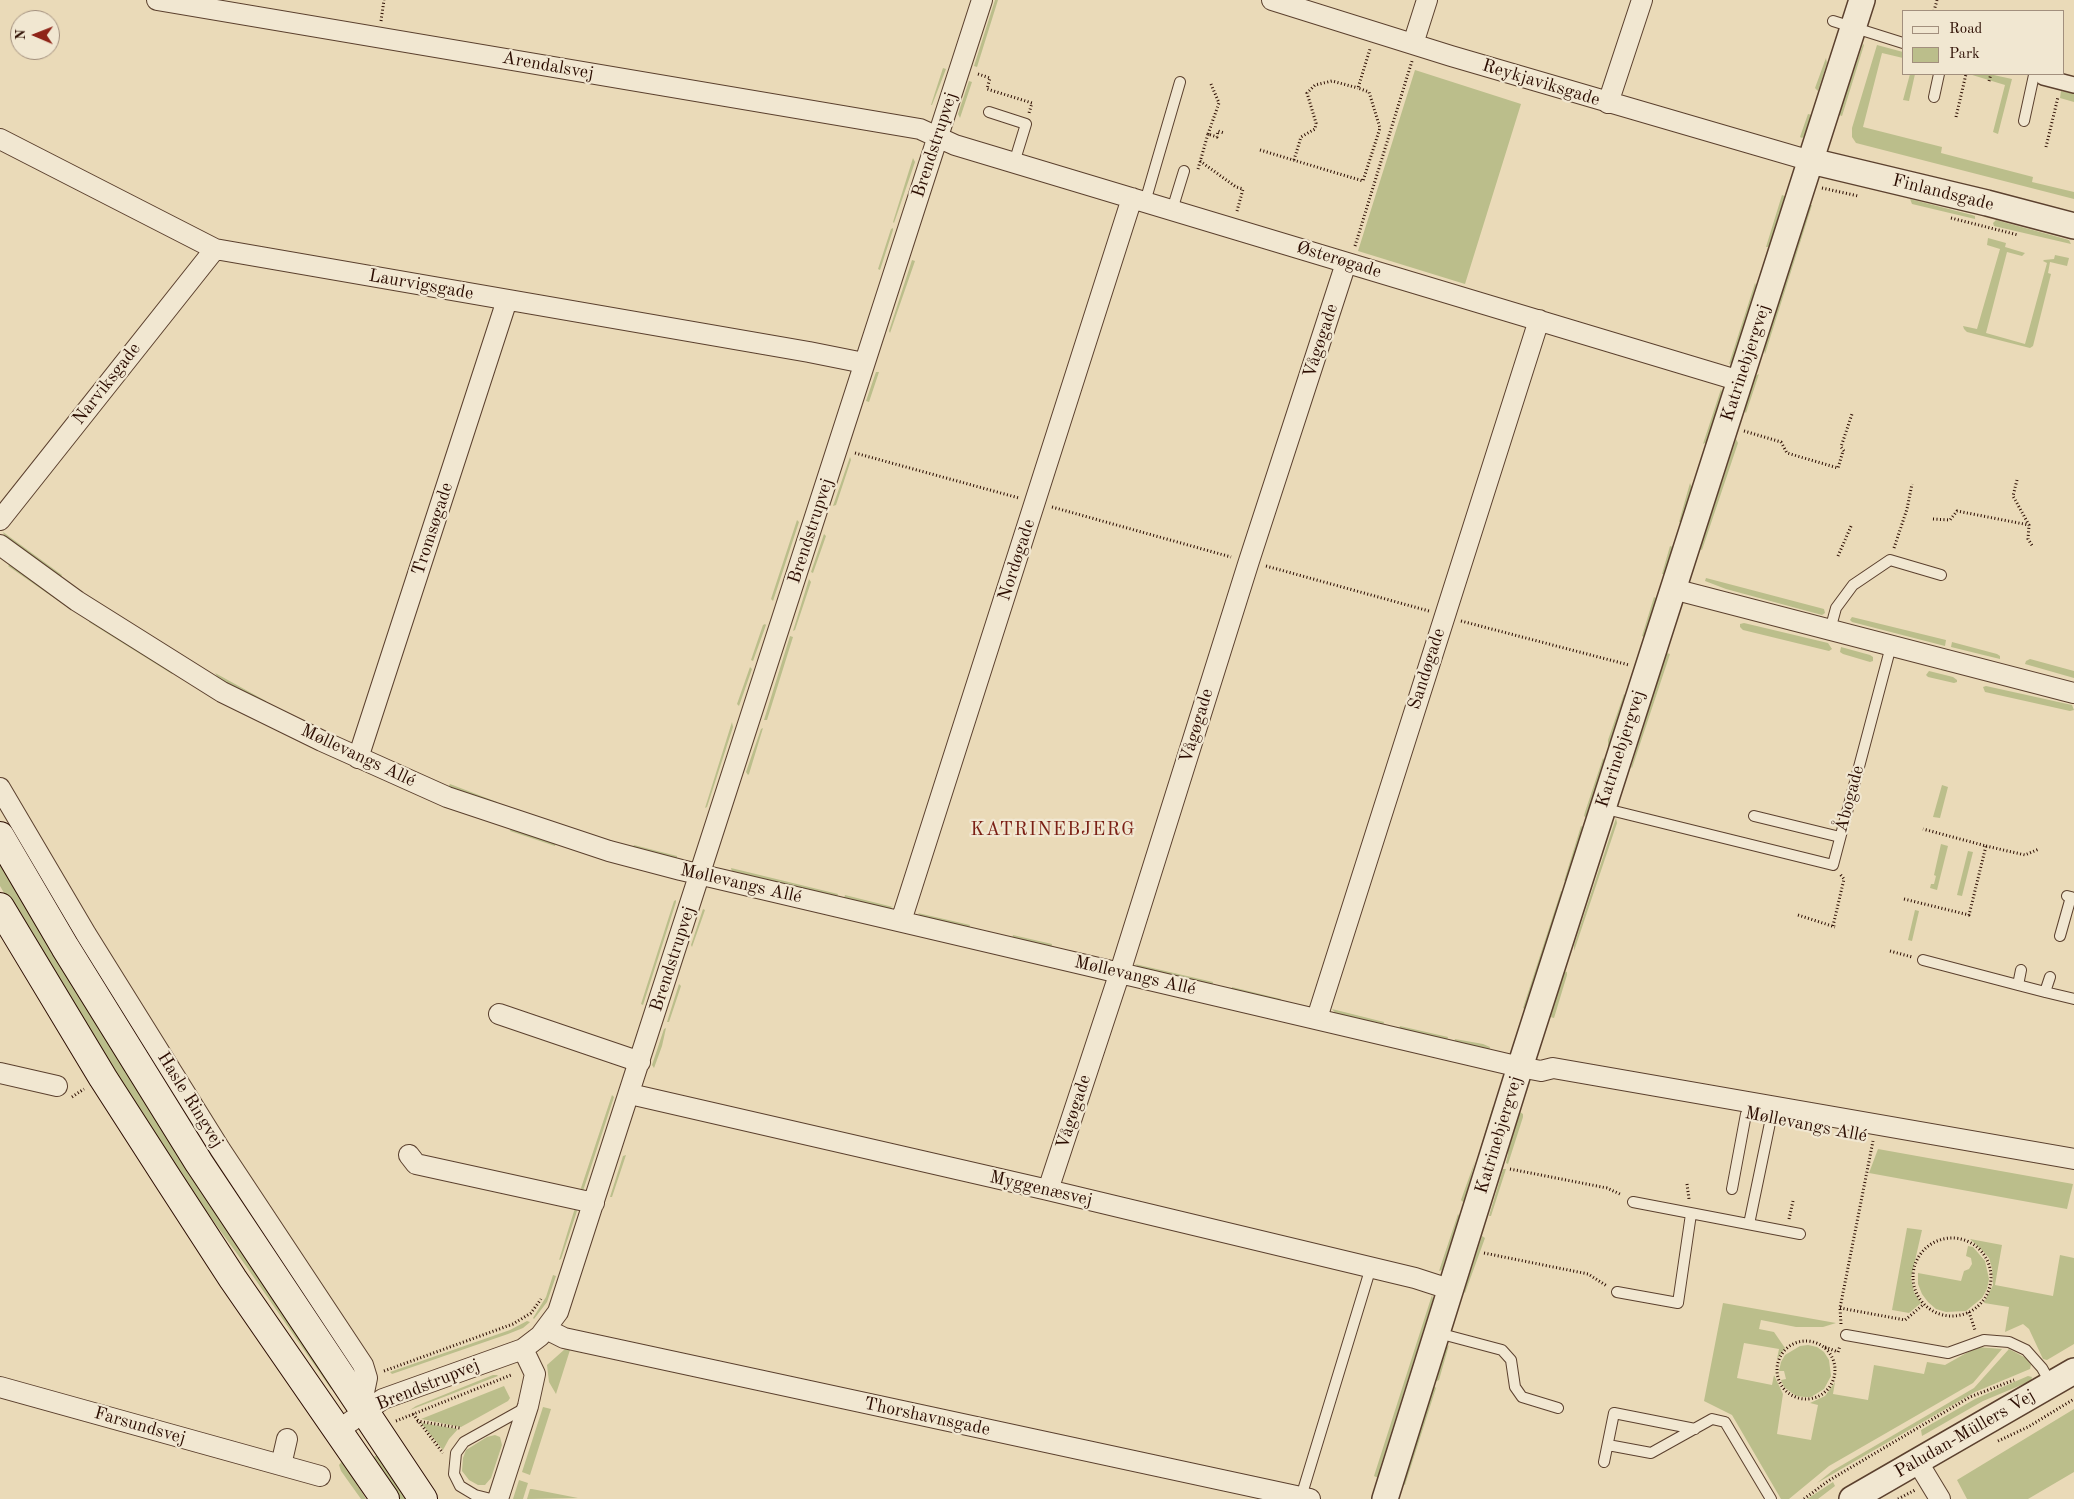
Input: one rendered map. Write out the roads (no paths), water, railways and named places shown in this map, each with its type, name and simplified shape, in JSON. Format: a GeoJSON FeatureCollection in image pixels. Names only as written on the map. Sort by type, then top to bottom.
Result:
{"type":"FeatureCollection","features":[{"type":"Feature","properties":{"kind":"main road","name":"Hasle Ringvej"},"geometry":{"type":"LineString","coordinates":[[0,836],[70,955],[199,1163],[423,1499]]}},
{"type":"Feature","properties":{"kind":"main road"},"geometry":{"type":"LineString","coordinates":[[0,907],[168,1180],[233,1279],[385,1499]]}},
{"type":"Feature","properties":{"kind":"street","name":"Arendalsvej"},"geometry":{"type":"LineString","coordinates":[[157,0],[920,129],[938,137]]}},
{"type":"Feature","properties":{"kind":"street","name":"Brendstrupvej"},"geometry":{"type":"LineString","coordinates":[[337,1431],[383,1399],[523,1349],[532,1344],[546,1329],[563,1301],[982,0]]}},
{"type":"Feature","properties":{"kind":"street","name":"Reykjaviksgade"},"geometry":{"type":"LineString","coordinates":[[1272,0],[1608,103],[1808,172]]}},
{"type":"Feature","properties":{"kind":"street"},"geometry":{"type":"LineString","coordinates":[[1415,45],[1427,0]]}},
{"type":"Feature","properties":{"kind":"street"},"geometry":{"type":"LineString","coordinates":[[1608,103],[1642,0]]}},
{"type":"Feature","properties":{"kind":"street","name":"Katrinebjergvej"},"geometry":{"type":"LineString","coordinates":[[1385,1499],[1438,1332],[1433,1283],[1530,1069],[1602,808],[1808,172],[1843,25],[1862,0]]}},
{"type":"Feature","properties":{"kind":"street"},"geometry":{"type":"LineString","coordinates":[[2036,75],[2068,83]]}},
{"type":"Feature","properties":{"kind":"street","name":"Østerøgade"},"geometry":{"type":"LineString","coordinates":[[938,137],[955,145],[1014,163],[1740,380]]}},
{"type":"Feature","properties":{"kind":"street","name":"Laurvigsgade"},"geometry":{"type":"LineString","coordinates":[[0,139],[215,249],[864,363]]}},
{"type":"Feature","properties":{"kind":"street","name":"Finlandsgade"},"geometry":{"type":"LineString","coordinates":[[1808,172],[1987,203],[2074,226]]}},
{"type":"Feature","properties":{"kind":"street","name":"Nordøgade"},"geometry":{"type":"LineString","coordinates":[[902,921],[1138,200]]}},
{"type":"Feature","properties":{"kind":"street","name":"Narviksgade"},"geometry":{"type":"LineString","coordinates":[[0,520],[215,249]]}},
{"type":"Feature","properties":{"kind":"street","name":"Vågøgade"},"geometry":{"type":"LineString","coordinates":[[1048,1190],[1120,972],[1249,561],[1348,263]]}},
{"type":"Feature","properties":{"kind":"street","name":"Tromsøgade"},"geometry":{"type":"LineString","coordinates":[[358,758],[507,300]]}},
{"type":"Feature","properties":{"kind":"street","name":"Sandøgade"},"geometry":{"type":"LineString","coordinates":[[1317,1018],[1539,320]]}},
{"type":"Feature","properties":{"kind":"street","name":"Møllevangs Allé"},"geometry":{"type":"LineString","coordinates":[[0,545],[77,601],[205,682],[358,758],[447,797],[609,851],[1530,1069],[1552,1079],[1873,1138],[2074,1172]]}},
{"type":"Feature","properties":{"kind":"street"},"geometry":{"type":"LineString","coordinates":[[1673,589],[2074,693]]}},
{"type":"Feature","properties":{"kind":"street","name":"Hasle Ringvej"},"geometry":{"type":"LineString","coordinates":[[0,788],[157,1048],[284,1248],[363,1365],[367,1378],[362,1402],[364,1412]]}},
{"type":"Feature","properties":{"kind":"street"},"geometry":{"type":"LineString","coordinates":[[499,1014],[640,1062]]}},
{"type":"Feature","properties":{"kind":"street","name":"Møllevangs Allé"},"geometry":{"type":"LineString","coordinates":[[1530,1069],[1553,1068],[2074,1159]]}},
{"type":"Feature","properties":{"kind":"street"},"geometry":{"type":"LineString","coordinates":[[0,1073],[57,1086]]}},
{"type":"Feature","properties":{"kind":"street","name":"Myggenæsvej"},"geometry":{"type":"LineString","coordinates":[[630,1094],[1048,1190],[1433,1283]]}},
{"type":"Feature","properties":{"kind":"street"},"geometry":{"type":"LineString","coordinates":[[409,1155],[416,1164],[594,1203]]}},
{"type":"Feature","properties":{"kind":"street","name":"Thorshavnsgade"},"geometry":{"type":"LineString","coordinates":[[546,1329],[564,1338],[1306,1498]]}},
{"type":"Feature","properties":{"kind":"street"},"geometry":{"type":"LineString","coordinates":[[498,1499],[528,1406],[535,1374],[523,1349]]}},
{"type":"Feature","properties":{"kind":"street","name":"Paludan-Müllers Vej"},"geometry":{"type":"LineString","coordinates":[[1852,1499],[2074,1372]]}},
{"type":"Feature","properties":{"kind":"street","name":"Farsundsvej"},"geometry":{"type":"LineString","coordinates":[[0,1387],[320,1476]]}},
{"type":"Feature","properties":{"kind":"street"},"geometry":{"type":"LineString","coordinates":[[281,1465],[287,1439]]}},
{"type":"Feature","properties":{"kind":"street"},"geometry":{"type":"LineString","coordinates":[[1918,1461],[1940,1499]]}},
{"type":"Feature","properties":{"kind":"lane"},"geometry":{"type":"LineString","coordinates":[[1843,25],[1902,43]]}},
{"type":"Feature","properties":{"kind":"lane"},"geometry":{"type":"LineString","coordinates":[[1934,97],[1940,75]]}},
{"type":"Feature","properties":{"kind":"lane"},"geometry":{"type":"LineString","coordinates":[[2024,122],[2036,75]]}},
{"type":"Feature","properties":{"kind":"lane"},"geometry":{"type":"LineString","coordinates":[[1138,200],[1180,82]]}},
{"type":"Feature","properties":{"kind":"lane"},"geometry":{"type":"LineString","coordinates":[[989,112],[1026,124],[1014,163]]}},
{"type":"Feature","properties":{"kind":"lane"},"geometry":{"type":"LineString","coordinates":[[1172,210],[1184,170]]}},
{"type":"Feature","properties":{"kind":"lane"},"geometry":{"type":"LineString","coordinates":[[1830,630],[1836,608],[1853,585],[1890,560],[1940,575]]}},
{"type":"Feature","properties":{"kind":"lane","name":"Åbogade"},"geometry":{"type":"LineString","coordinates":[[1602,808],[1833,865],[1891,646]]}},
{"type":"Feature","properties":{"kind":"lane"},"geometry":{"type":"LineString","coordinates":[[1754,816],[1840,837]]}},
{"type":"Feature","properties":{"kind":"lane"},"geometry":{"type":"LineString","coordinates":[[2060,936],[2071,897],[2067,896]]}},
{"type":"Feature","properties":{"kind":"lane"},"geometry":{"type":"LineString","coordinates":[[1923,960],[2074,999]]}},
{"type":"Feature","properties":{"kind":"lane"},"geometry":{"type":"LineString","coordinates":[[2018,985],[2021,970]]}},
{"type":"Feature","properties":{"kind":"lane"},"geometry":{"type":"LineString","coordinates":[[2045,992],[2050,977]]}},
{"type":"Feature","properties":{"kind":"lane"},"geometry":{"type":"LineString","coordinates":[[1732,1189],[1746,1114]]}},
{"type":"Feature","properties":{"kind":"lane"},"geometry":{"type":"LineString","coordinates":[[1749,1224],[1771,1118]]}},
{"type":"Feature","properties":{"kind":"lane"},"geometry":{"type":"LineString","coordinates":[[1633,1202],[1800,1234]]}},
{"type":"Feature","properties":{"kind":"lane"},"geometry":{"type":"LineString","coordinates":[[1617,1292],[1678,1303],[1691,1214]]}},
{"type":"Feature","properties":{"kind":"lane"},"geometry":{"type":"LineString","coordinates":[[1306,1498],[1371,1268]]}},
{"type":"Feature","properties":{"kind":"lane","name":"Paludan-Müllers Vej"},"geometry":{"type":"LineString","coordinates":[[1844,1331],[1948,1353],[1984,1340],[2009,1342],[2026,1350],[2042,1368],[2051,1385]]}},
{"type":"Feature","properties":{"kind":"lane"},"geometry":{"type":"LineString","coordinates":[[1438,1332],[1502,1350],[1511,1360],[1516,1387],[1522,1397],[1558,1408]]}},
{"type":"Feature","properties":{"kind":"lane"},"geometry":{"type":"LineString","coordinates":[[491,1499],[475,1495],[460,1486],[454,1474],[454,1460],[459,1447],[469,1439],[528,1406]]}},
{"type":"Feature","properties":{"kind":"lane"},"geometry":{"type":"LineString","coordinates":[[1604,1462],[1614,1412],[1694,1429]]}},
{"type":"Feature","properties":{"kind":"lane"},"geometry":{"type":"LineString","coordinates":[[1608,1445],[1651,1453],[1712,1419],[1724,1422],[1771,1499]]}},
{"type":"Feature","properties":{"kind":"district","name":"KATRINEBJERG"},"geometry":{"type":"Point","coordinates":[1053,830]}}]}
